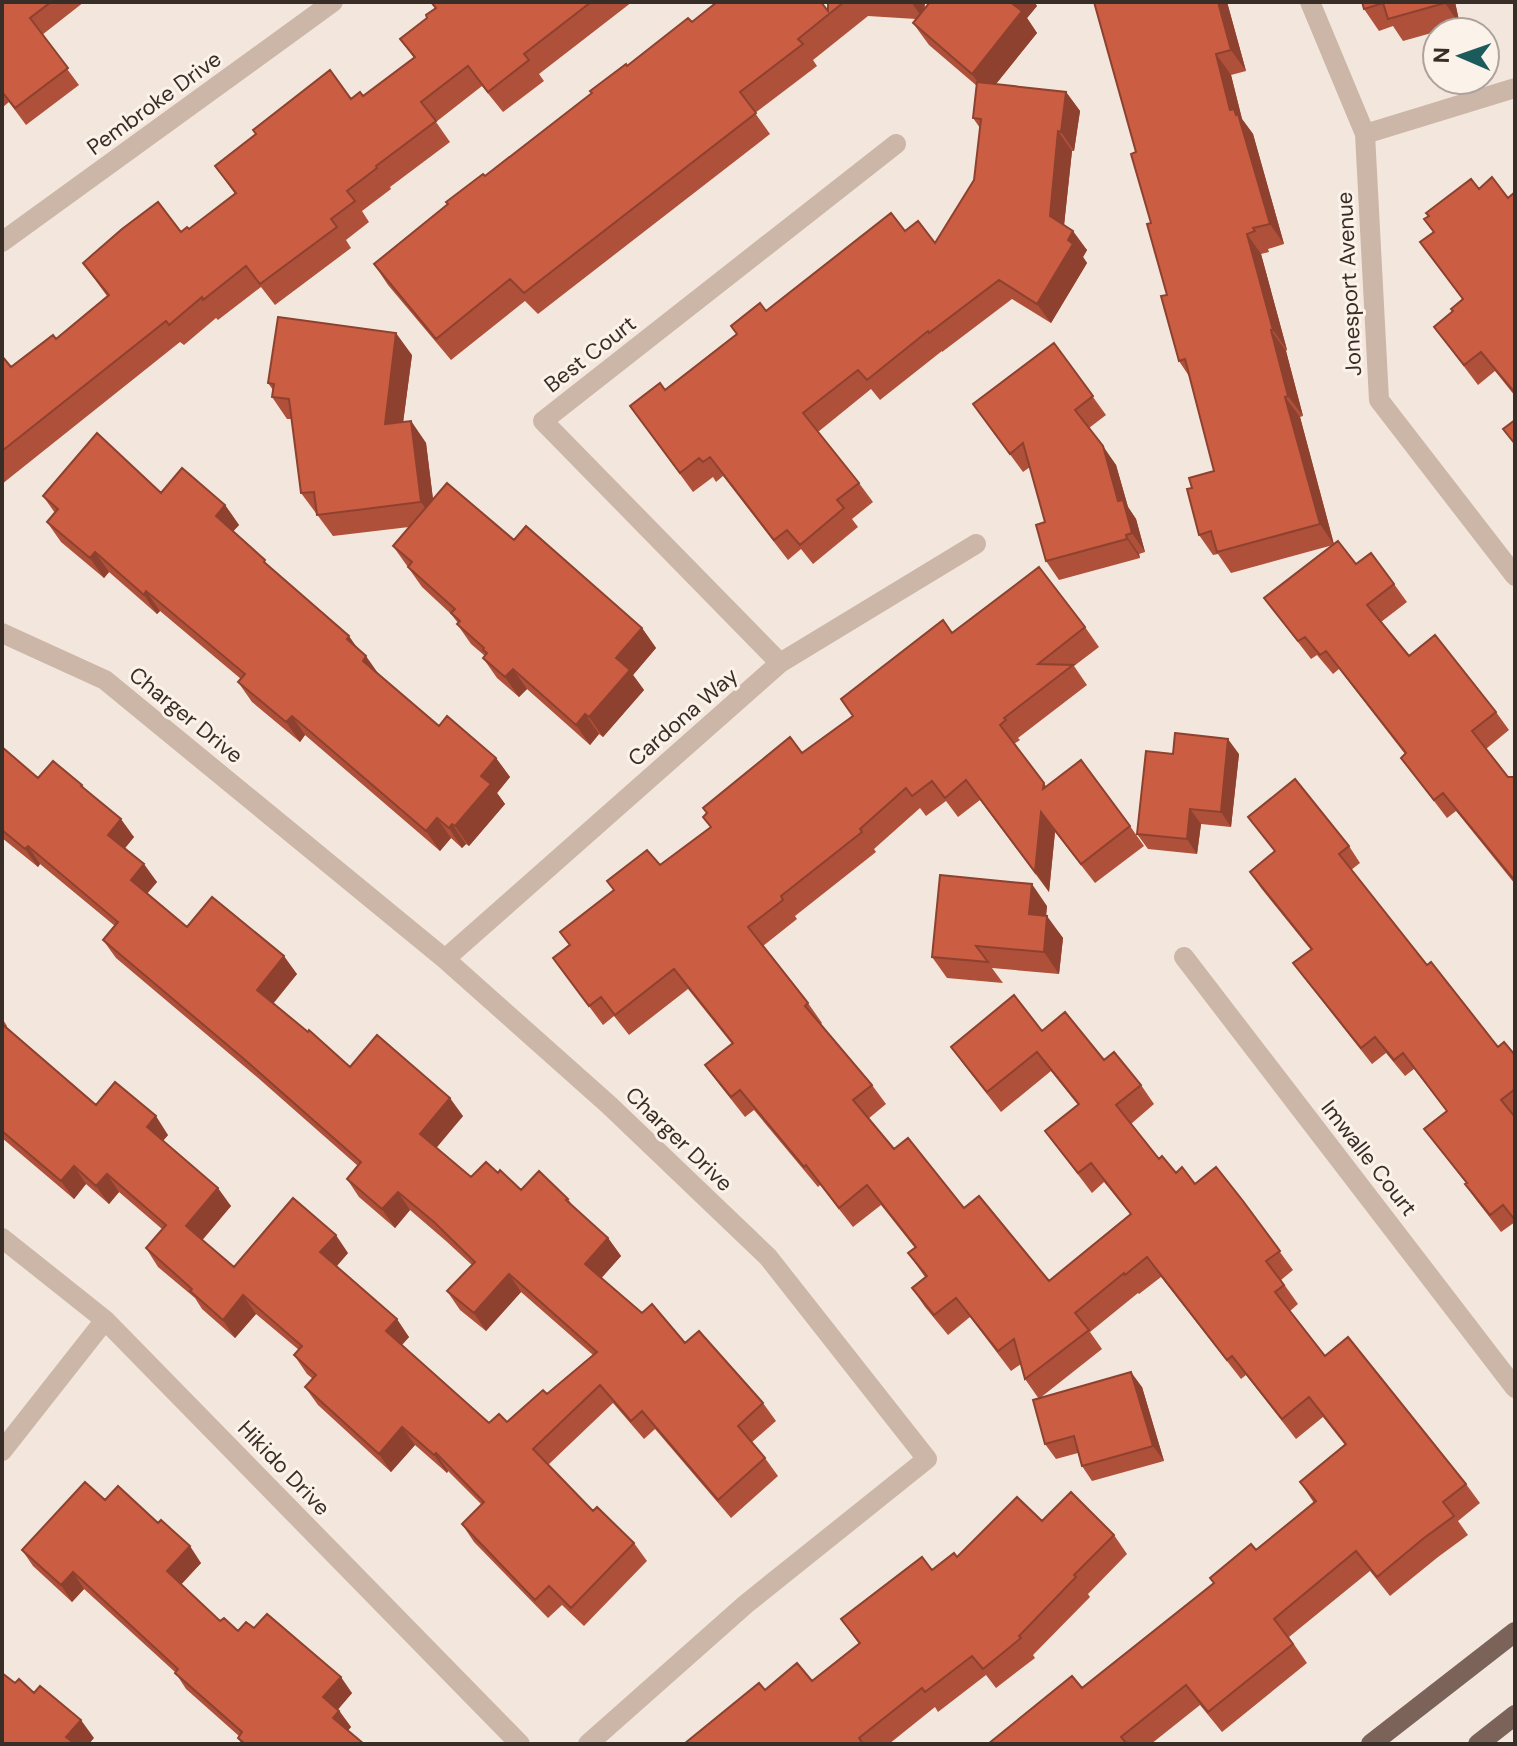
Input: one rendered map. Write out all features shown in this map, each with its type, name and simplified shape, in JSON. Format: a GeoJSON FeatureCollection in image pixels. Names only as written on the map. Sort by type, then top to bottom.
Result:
{"type":"FeatureCollection","features":[{"type":"Feature","properties":{"kind":"main road"},"geometry":{"type":"LineString","coordinates":[[1371,1744],[1515,1632]]}},
{"type":"Feature","properties":{"kind":"main road"},"geometry":{"type":"LineString","coordinates":[[1478,1744],[1515,1715]]}},
{"type":"Feature","properties":{"kind":"street","name":"Pembroke Drive"},"geometry":{"type":"LineString","coordinates":[[2,242],[333,2]]}},
{"type":"Feature","properties":{"kind":"street","name":"Jonesport Avenue"},"geometry":{"type":"LineString","coordinates":[[1310,2],[1365,134],[1379,400],[1515,576]]}},
{"type":"Feature","properties":{"kind":"street"},"geometry":{"type":"LineString","coordinates":[[1365,134],[1515,88]]}},
{"type":"Feature","properties":{"kind":"street","name":"Best Court"},"geometry":{"type":"LineString","coordinates":[[780,663],[543,421],[896,144]]}},
{"type":"Feature","properties":{"kind":"street","name":"Cardona Way"},"geometry":{"type":"LineString","coordinates":[[445,959],[780,663],[976,544]]}},
{"type":"Feature","properties":{"kind":"street","name":"Charger Drive"},"geometry":{"type":"LineString","coordinates":[[2,633],[105,680],[445,959],[609,1105],[768,1257],[927,1459],[746,1604],[588,1744]]}},
{"type":"Feature","properties":{"kind":"street","name":"Imwalle Court"},"geometry":{"type":"LineString","coordinates":[[1184,957],[1515,1388]]}},
{"type":"Feature","properties":{"kind":"street","name":"Hikido Drive"},"geometry":{"type":"LineString","coordinates":[[2,1238],[105,1320],[520,1744]]}},
{"type":"Feature","properties":{"kind":"street"},"geometry":{"type":"LineString","coordinates":[[2,1451],[105,1320]]}},
{"type":"Feature","properties":{"kind":"building"},"geometry":{"type":"Polygon","coordinates":[[[2,2],[51,2],[30,18],[68,68],[15,108],[2,92],[2,2]]]}},
{"type":"Feature","properties":{"kind":"building"},"geometry":{"type":"Polygon","coordinates":[[[431,2],[591,2],[524,54],[529,60],[488,92],[468,66],[421,102],[436,121],[347,191],[355,201],[331,219],[337,227],[260,284],[246,266],[169,325],[166,321],[2,451],[2,356],[11,367],[53,335],[56,339],[109,295],[83,263],[158,202],[181,232],[187,227],[189,229],[236,193],[215,166],[256,134],[253,130],[330,70],[351,99],[360,92],[363,96],[415,57],[400,39],[436,8],[431,2]]]}},
{"type":"Feature","properties":{"kind":"building"},"geometry":{"type":"Polygon","coordinates":[[[717,2],[821,2],[828,11],[828,2],[844,2],[798,39],[803,44],[740,92],[756,113],[524,293],[510,279],[436,339],[374,264],[448,204],[446,202],[483,174],[485,176],[592,93],[590,91],[688,18],[692,22],[717,2]]]}},
{"type":"Feature","properties":{"kind":"building"},"geometry":{"type":"Polygon","coordinates":[[[930,2],[1010,2],[1022,11],[972,74],[913,23],[930,2]]]}},
{"type":"Feature","properties":{"kind":"building"},"geometry":{"type":"Polygon","coordinates":[[[1094,2],[1218,2],[1231,50],[1216,54],[1230,110],[1234,109],[1238,114],[1270,224],[1253,228],[1255,231],[1247,234],[1273,330],[1288,396],[1285,397],[1320,524],[1217,552],[1211,531],[1199,535],[1187,489],[1192,488],[1189,478],[1214,471],[1185,359],[1179,361],[1161,296],[1167,295],[1131,154],[1136,152],[1094,2]]]}},
{"type":"Feature","properties":{"kind":"building"},"geometry":{"type":"Polygon","coordinates":[[[1362,2],[1445,3],[1388,19],[1383,3],[1364,9],[1362,2]]]}},
{"type":"Feature","properties":{"kind":"building"},"geometry":{"type":"Polygon","coordinates":[[[977,82],[1066,92],[1061,132],[1058,131],[1050,216],[1073,231],[1068,240],[1073,244],[1037,304],[999,280],[867,380],[858,370],[803,413],[859,483],[837,500],[844,508],[800,545],[787,530],[774,540],[710,457],[703,462],[699,458],[680,473],[630,406],[660,383],[665,390],[737,334],[731,326],[760,303],[766,311],[891,213],[905,231],[918,221],[935,243],[974,180],[981,119],[973,118],[977,82]]]}},
{"type":"Feature","properties":{"kind":"building"},"geometry":{"type":"Polygon","coordinates":[[[1492,177],[1508,198],[1515,192],[1515,393],[1481,352],[1464,365],[1434,327],[1463,299],[1420,242],[1434,232],[1424,219],[1429,216],[1426,213],[1471,179],[1479,189],[1492,177]]]}},
{"type":"Feature","properties":{"kind":"building"},"geometry":{"type":"Polygon","coordinates":[[[278,317],[396,333],[385,424],[411,421],[421,502],[317,515],[314,492],[301,493],[289,399],[272,397],[274,384],[268,383],[278,317]]]}},
{"type":"Feature","properties":{"kind":"building"},"geometry":{"type":"Polygon","coordinates":[[[1054,343],[1093,396],[1075,410],[1103,446],[1118,501],[1123,500],[1132,533],[1126,535],[1127,539],[1046,561],[1036,525],[1045,522],[1023,443],[1010,454],[973,404],[1054,343]]]}},
{"type":"Feature","properties":{"kind":"building"},"geometry":{"type":"Polygon","coordinates":[[[1515,420],[1515,444],[1503,429],[1515,420]]]}},
{"type":"Feature","properties":{"kind":"building"},"geometry":{"type":"Polygon","coordinates":[[[97,433],[161,493],[182,468],[225,505],[216,516],[349,636],[347,639],[366,656],[363,661],[439,726],[447,716],[496,758],[481,776],[491,784],[455,826],[452,824],[449,828],[437,818],[426,831],[292,716],[286,722],[238,682],[245,674],[146,591],[144,595],[95,552],[90,558],[47,522],[58,509],[43,496],[97,433]]]}},
{"type":"Feature","properties":{"kind":"building"},"geometry":{"type":"Polygon","coordinates":[[[447,483],[514,540],[526,526],[642,628],[616,658],[630,670],[589,717],[585,714],[576,725],[513,669],[505,677],[483,658],[487,653],[457,624],[460,621],[451,613],[455,609],[408,567],[412,562],[393,546],[447,483]]]}},
{"type":"Feature","properties":{"kind":"building"},"geometry":{"type":"Polygon","coordinates":[[[1338,541],[1356,564],[1371,553],[1394,584],[1367,605],[1409,656],[1435,635],[1496,712],[1472,731],[1508,777],[1515,780],[1515,881],[1443,793],[1434,800],[1401,758],[1406,753],[1326,651],[1320,655],[1305,637],[1298,641],[1264,598],[1338,541]]]}},
{"type":"Feature","properties":{"kind":"building"},"geometry":{"type":"Polygon","coordinates":[[[1039,567],[1085,627],[1038,664],[1073,665],[1004,718],[1006,720],[1000,725],[1044,783],[1043,789],[1081,760],[1130,826],[1081,864],[1041,812],[1035,872],[966,780],[945,798],[932,781],[912,796],[906,788],[860,829],[862,832],[781,896],[783,900],[748,927],[808,1003],[805,1006],[872,1085],[853,1100],[894,1149],[908,1138],[964,1208],[979,1196],[1049,1281],[1131,1214],[1091,1163],[1078,1173],[1045,1131],[1079,1104],[1037,1052],[987,1092],[951,1047],[1014,995],[1042,1031],[1065,1012],[1104,1060],[1114,1052],[1141,1085],[1116,1105],[1159,1159],[1162,1156],[1176,1173],[1182,1167],[1195,1184],[1216,1167],[1243,1201],[1280,1251],[1266,1261],[1284,1285],[1275,1292],[1325,1356],[1348,1337],[1466,1484],[1443,1502],[1454,1516],[1377,1577],[1356,1551],[1274,1619],[1293,1644],[1208,1712],[1186,1685],[1121,1737],[1127,1744],[988,1744],[1072,1676],[1082,1688],[1214,1583],[1210,1578],[1251,1544],[1256,1550],[1316,1501],[1300,1482],[1346,1444],[1309,1397],[1282,1419],[1232,1356],[1227,1360],[1147,1257],[1075,1313],[1089,1330],[1025,1379],[1014,1339],[998,1351],[956,1298],[934,1315],[912,1288],[927,1276],[908,1253],[916,1247],[867,1185],[839,1208],[740,1090],[731,1097],[705,1065],[733,1043],[674,969],[615,1015],[601,997],[589,1006],[553,958],[570,945],[560,932],[614,890],[607,881],[647,850],[660,865],[711,827],[703,817],[707,813],[703,808],[790,737],[802,753],[853,716],[841,699],[943,620],[952,633],[1039,567]]]}},
{"type":"Feature","properties":{"kind":"building"},"geometry":{"type":"Polygon","coordinates":[[[1175,733],[1228,739],[1221,812],[1190,809],[1187,839],[1137,834],[1146,751],[1173,754],[1175,733]]]}},
{"type":"Feature","properties":{"kind":"building"},"geometry":{"type":"Polygon","coordinates":[[[2,747],[38,778],[53,761],[121,819],[108,835],[144,864],[131,880],[187,927],[212,897],[284,956],[257,990],[350,1067],[377,1035],[450,1098],[420,1134],[471,1177],[486,1162],[498,1173],[500,1170],[521,1190],[539,1171],[608,1238],[585,1264],[642,1313],[652,1304],[685,1343],[699,1331],[763,1403],[738,1426],[765,1458],[718,1500],[642,1411],[631,1421],[600,1385],[533,1449],[593,1511],[597,1507],[634,1543],[571,1608],[549,1586],[535,1600],[462,1524],[484,1502],[436,1453],[434,1455],[402,1427],[379,1454],[305,1387],[316,1375],[294,1355],[302,1346],[243,1295],[223,1320],[146,1248],[166,1225],[107,1174],[96,1186],[74,1166],[61,1181],[2,1131],[2,1024],[96,1105],[115,1082],[156,1116],[147,1127],[218,1188],[186,1226],[234,1267],[293,1198],[336,1235],[320,1252],[397,1319],[386,1331],[489,1423],[499,1414],[507,1422],[543,1390],[547,1394],[597,1352],[509,1274],[474,1313],[447,1291],[475,1262],[398,1192],[382,1209],[347,1179],[361,1162],[103,940],[118,922],[28,846],[25,849],[2,830],[2,747]]]}},
{"type":"Feature","properties":{"kind":"building"},"geometry":{"type":"Polygon","coordinates":[[[1295,779],[1349,846],[1339,854],[1427,965],[1431,962],[1498,1047],[1504,1042],[1515,1055],[1515,1089],[1501,1100],[1515,1117],[1515,1220],[1503,1205],[1490,1215],[1424,1129],[1447,1111],[1403,1053],[1394,1060],[1375,1037],[1361,1048],[1293,963],[1312,949],[1250,872],[1275,851],[1248,817],[1295,779]]]}},
{"type":"Feature","properties":{"kind":"building"},"geometry":{"type":"Polygon","coordinates":[[[940,875],[1032,884],[1029,914],[1047,916],[1044,952],[976,946],[988,962],[932,957],[940,875]]]}},
{"type":"Feature","properties":{"kind":"building"},"geometry":{"type":"Polygon","coordinates":[[[1131,1372],[1153,1446],[1082,1466],[1074,1436],[1045,1444],[1033,1400],[1131,1372]]]}},
{"type":"Feature","properties":{"kind":"building"},"geometry":{"type":"Polygon","coordinates":[[[85,1482],[105,1500],[118,1486],[158,1523],[161,1520],[190,1546],[167,1571],[220,1621],[224,1618],[238,1631],[246,1622],[254,1628],[267,1614],[341,1677],[323,1697],[339,1711],[333,1718],[364,1744],[245,1744],[238,1738],[242,1732],[175,1673],[178,1669],[73,1572],[61,1585],[22,1550],[85,1482]]]}},
{"type":"Feature","properties":{"kind":"building"},"geometry":{"type":"Polygon","coordinates":[[[1071,1492],[1114,1535],[1074,1575],[1076,1577],[1019,1636],[1021,1638],[983,1669],[972,1656],[925,1692],[922,1688],[859,1738],[863,1744],[684,1744],[759,1683],[765,1690],[797,1663],[812,1681],[860,1643],[841,1619],[922,1557],[932,1570],[954,1553],[957,1557],[1017,1497],[1042,1521],[1071,1492]]]}},
{"type":"Feature","properties":{"kind":"building"},"geometry":{"type":"Polygon","coordinates":[[[2,1673],[15,1683],[19,1679],[34,1693],[40,1686],[81,1720],[66,1737],[75,1744],[2,1744],[2,1673]]]}}]}
